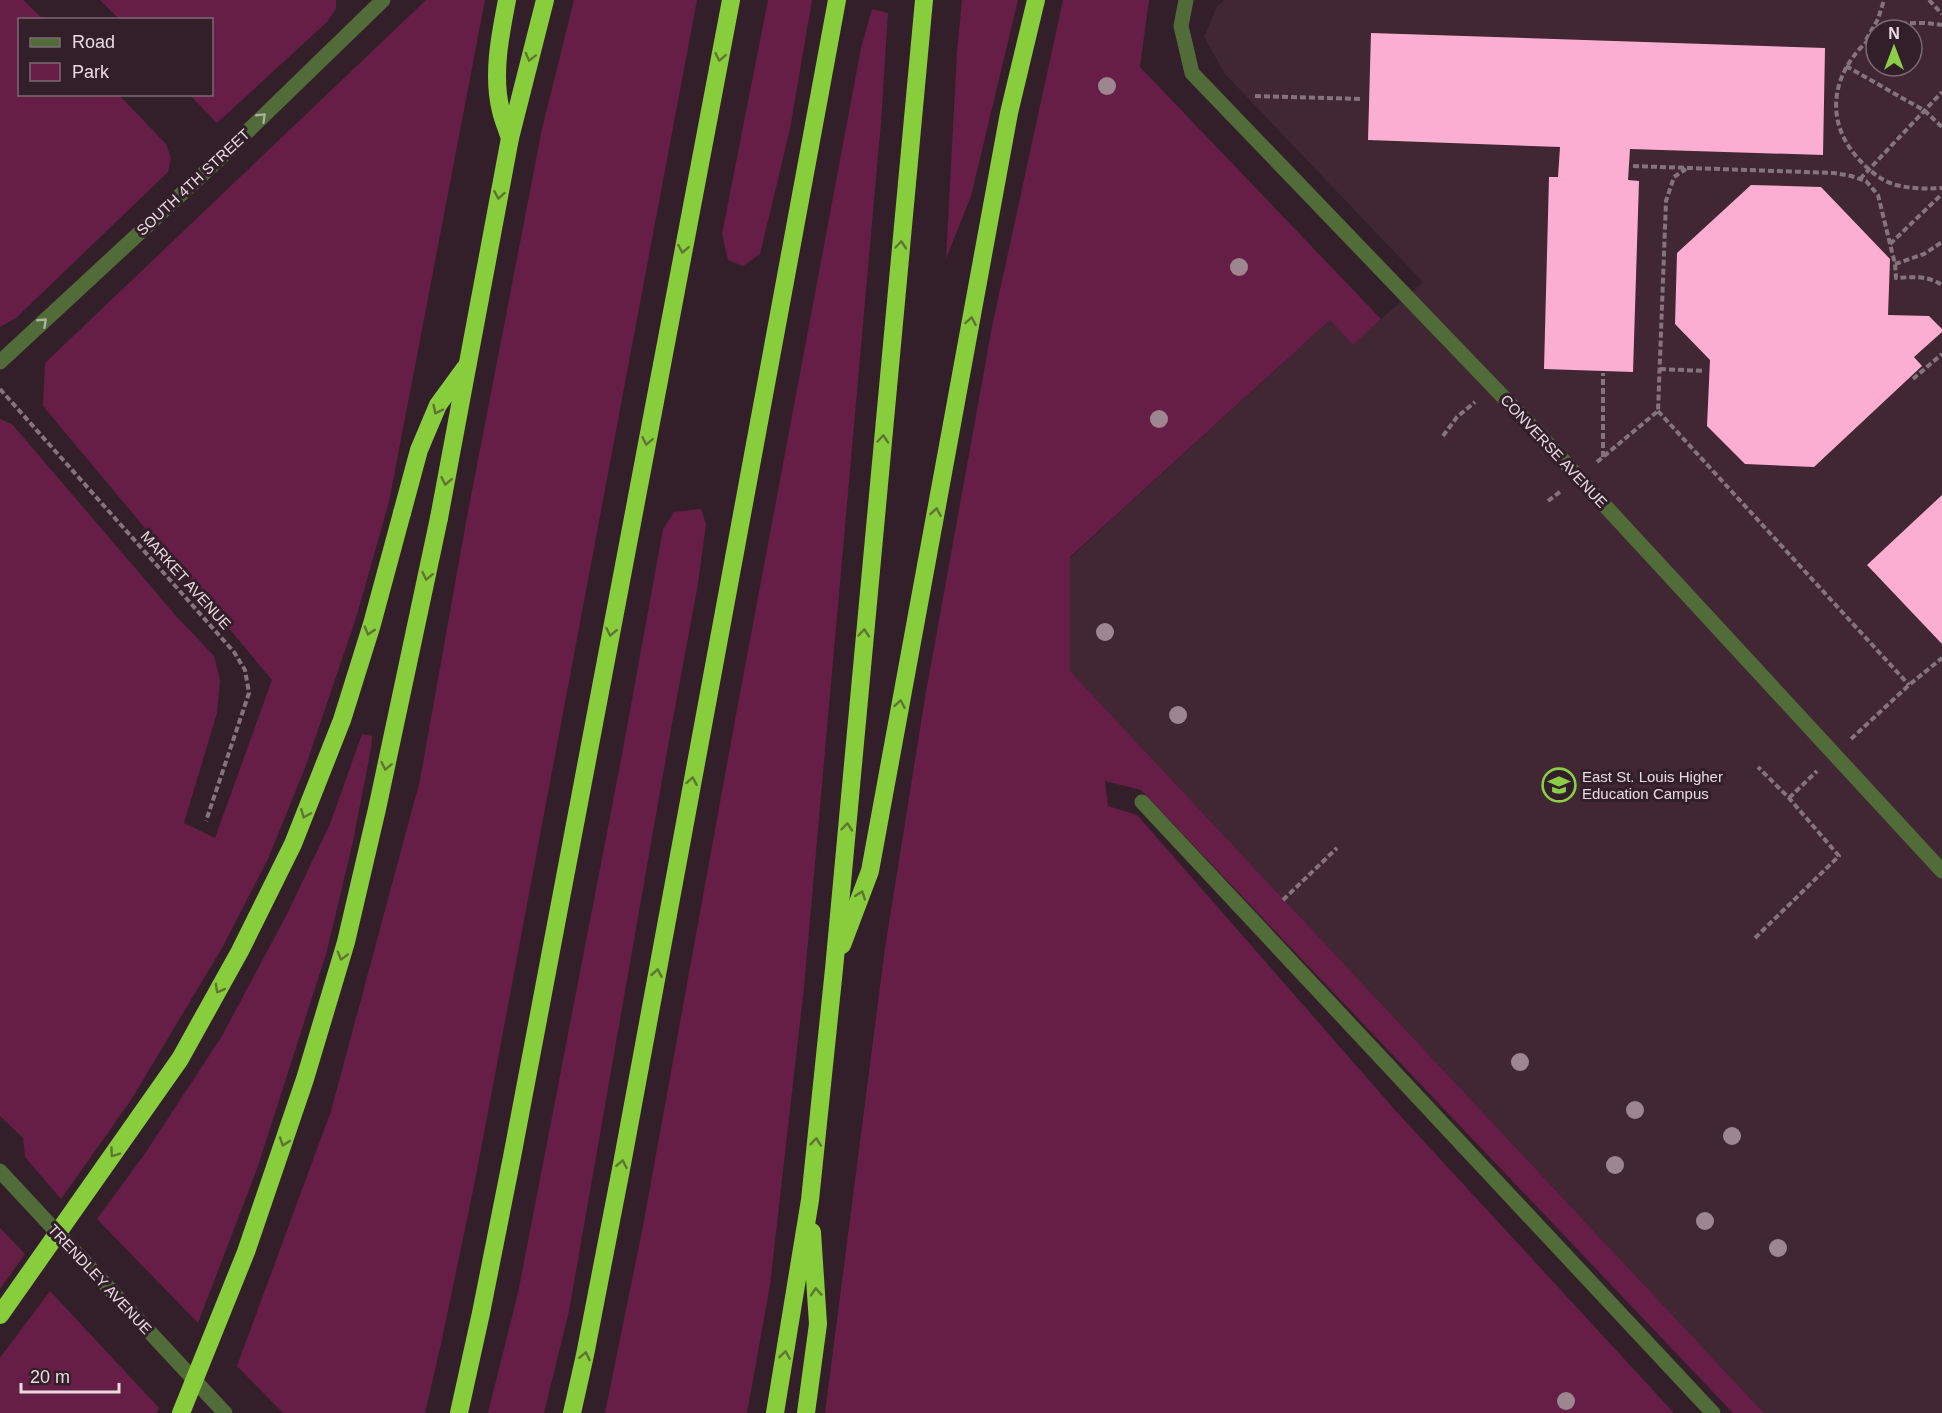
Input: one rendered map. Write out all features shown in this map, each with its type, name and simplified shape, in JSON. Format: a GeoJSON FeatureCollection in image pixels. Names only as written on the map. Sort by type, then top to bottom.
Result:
{"type":"FeatureCollection","features":[{"type":"Feature","properties":{"kind":"highway"},"geometry":{"type":"LineString","coordinates":[[507,0],[501,29],[497,72],[501,109],[510,138]]}},
{"type":"Feature","properties":{"kind":"highway"},"geometry":{"type":"LineString","coordinates":[[181,1413],[246,1252],[305,1079],[343,953],[377,809],[439,518],[470,362],[510,138],[545,0]]}},
{"type":"Feature","properties":{"kind":"highway"},"geometry":{"type":"LineString","coordinates":[[459,1413],[512,1157],[731,0]]}},
{"type":"Feature","properties":{"kind":"highway"},"geometry":{"type":"LineString","coordinates":[[572,1413],[622,1164],[837,0]]}},
{"type":"Feature","properties":{"kind":"highway"},"geometry":{"type":"LineString","coordinates":[[775,1413],[810,1200],[834,969],[924,0]]}},
{"type":"Feature","properties":{"kind":"highway"},"geometry":{"type":"LineString","coordinates":[[834,969],[870,871],[1006,125],[1036,0]]}},
{"type":"Feature","properties":{"kind":"highway"},"geometry":{"type":"LineString","coordinates":[[0,1315],[180,1059],[240,951],[293,844],[342,720],[372,624],[419,450],[438,405],[470,362]]}},
{"type":"Feature","properties":{"kind":"highway"},"geometry":{"type":"LineString","coordinates":[[806,1413],[818,1324],[810,1200]]}},
{"type":"Feature","properties":{"kind":"street","name":"SOUTH 4TH STREET"},"geometry":{"type":"LineString","coordinates":[[0,362],[216,162],[382,0]]}},
{"type":"Feature","properties":{"kind":"street","name":"CONVERSE AVENUE"},"geometry":{"type":"LineString","coordinates":[[1186,0],[1181,26],[1192,73],[1579,476],[1942,871]]}},
{"type":"Feature","properties":{"kind":"street"},"geometry":{"type":"LineString","coordinates":[[1142,802],[1713,1413]]}},
{"type":"Feature","properties":{"kind":"street","name":"TRENDLEY AVENUE"},"geometry":{"type":"LineString","coordinates":[[0,1171],[225,1413]]}},
{"type":"Feature","properties":{"kind":"path"},"geometry":{"type":"LineString","coordinates":[[1884,0],[1878,20],[1846,66],[1837,86],[1836,116],[1846,144],[1868,170],[1894,185],[1922,189],[1942,188]]}},
{"type":"Feature","properties":{"kind":"path"},"geometry":{"type":"LineString","coordinates":[[1929,0],[1942,14]]}},
{"type":"Feature","properties":{"kind":"path"},"geometry":{"type":"LineString","coordinates":[[1936,8],[1942,3]]}},
{"type":"Feature","properties":{"kind":"path"},"geometry":{"type":"LineString","coordinates":[[1924,23],[1942,25]]}},
{"type":"Feature","properties":{"kind":"path"},"geometry":{"type":"LineString","coordinates":[[1846,66],[1925,111],[1942,127]]}},
{"type":"Feature","properties":{"kind":"path"},"geometry":{"type":"LineString","coordinates":[[1860,179],[1942,92]]}},
{"type":"Feature","properties":{"kind":"path"},"geometry":{"type":"LineString","coordinates":[[1255,96],[1361,99]]}},
{"type":"Feature","properties":{"kind":"path"},"geometry":{"type":"LineString","coordinates":[[1633,166],[1834,173],[1866,181],[1878,195],[1895,264],[1896,278],[1920,276],[1933,279],[1942,285]]}},
{"type":"Feature","properties":{"kind":"path"},"geometry":{"type":"LineString","coordinates":[[1686,169],[1674,177],[1666,201],[1658,411],[1909,685]]}},
{"type":"Feature","properties":{"kind":"path"},"geometry":{"type":"LineString","coordinates":[[1890,244],[1942,194]]}},
{"type":"Feature","properties":{"kind":"path"},"geometry":{"type":"LineString","coordinates":[[1895,264],[1924,254],[1942,242]]}},
{"type":"Feature","properties":{"kind":"path"},"geometry":{"type":"LineString","coordinates":[[1913,380],[1942,354]]}},
{"type":"Feature","properties":{"kind":"path"},"geometry":{"type":"LineString","coordinates":[[1660,369],[1705,371]]}},
{"type":"Feature","properties":{"kind":"path"},"geometry":{"type":"LineString","coordinates":[[1603,374],[1603,457]]}},
{"type":"Feature","properties":{"kind":"path","name":"MARKET AVENUE"},"geometry":{"type":"LineString","coordinates":[[0,389],[234,652],[245,670],[249,693],[206,821]]}},
{"type":"Feature","properties":{"kind":"path"},"geometry":{"type":"LineString","coordinates":[[1548,501],[1658,411]]}},
{"type":"Feature","properties":{"kind":"path"},"geometry":{"type":"LineString","coordinates":[[1789,798],[1909,685],[1942,658]]}},
{"type":"Feature","properties":{"kind":"path"},"geometry":{"type":"LineString","coordinates":[[1755,938],[1839,856],[1789,798],[1758,767]]}},
{"type":"Feature","properties":{"kind":"path"},"geometry":{"type":"LineString","coordinates":[[1284,900],[1337,848]]}},
{"type":"Feature","properties":{"kind":"shaded area","name":"East St. Louis Higher Education Campus"},"geometry":{"type":"Polygon","coordinates":[[[1224,0],[1942,0],[1942,1413],[1764,1413],[1070,671],[1070,558],[1330,320],[1353,344],[1423,282],[1225,74],[1204,37],[1217,6],[1224,0]]]}},
{"type":"Feature","properties":{"kind":"green space"},"geometry":{"type":"Polygon","coordinates":[[[0,0],[23,0],[42,18],[18,18],[18,96],[120,96],[166,144],[171,158],[168,172],[16,318],[0,327],[0,0]]]}},
{"type":"Feature","properties":{"kind":"green space"},"geometry":{"type":"Polygon","coordinates":[[[100,0],[336,0],[336,9],[327,22],[217,123],[191,96],[213,96],[213,18],[118,18],[100,0]]]}},
{"type":"Feature","properties":{"kind":"green space"},"geometry":{"type":"Polygon","coordinates":[[[426,0],[485,0],[389,502],[356,618],[305,768],[268,859],[222,948],[131,1100],[61,1199],[25,1157],[23,1138],[0,1116],[0,419],[12,424],[177,617],[214,656],[220,680],[217,713],[184,823],[215,838],[272,680],[43,406],[45,363],[426,0]]]}},
{"type":"Feature","properties":{"kind":"green space"},"geometry":{"type":"Polygon","coordinates":[[[574,0],[697,0],[475,1181],[425,1413],[283,1413],[237,1366],[331,1111],[420,780],[466,522],[542,129],[574,0]]]}},
{"type":"Feature","properties":{"kind":"green space"},"geometry":{"type":"Polygon","coordinates":[[[768,0],[812,0],[790,129],[760,254],[743,266],[728,260],[722,234],[768,0]]]}},
{"type":"Feature","properties":{"kind":"green space"},"geometry":{"type":"Polygon","coordinates":[[[962,0],[1018,0],[971,196],[946,259],[957,52],[962,0]]]}},
{"type":"Feature","properties":{"kind":"green space"},"geometry":{"type":"Polygon","coordinates":[[[1063,0],[1149,0],[1140,67],[1381,319],[1353,345],[1330,320],[1070,557],[1070,671],[1764,1413],[1733,1413],[1141,790],[1105,781],[1108,806],[1137,815],[1395,1110],[1674,1413],[825,1413],[885,948],[925,698],[992,327],[1063,0]]]}},
{"type":"Feature","properties":{"kind":"green space"},"geometry":{"type":"Polygon","coordinates":[[[872,9],[888,13],[881,122],[804,987],[770,1285],[747,1413],[605,1413],[643,1226],[861,48],[872,9]]]}},
{"type":"Feature","properties":{"kind":"green space"},"geometry":{"type":"Polygon","coordinates":[[[701,509],[706,524],[698,584],[569,1311],[544,1413],[488,1413],[518,1293],[621,760],[663,529],[674,512],[701,509]]]}},
{"type":"Feature","properties":{"kind":"green space"},"geometry":{"type":"Polygon","coordinates":[[[362,734],[372,736],[371,749],[353,841],[327,951],[257,1169],[198,1323],[97,1219],[144,1155],[222,1036],[287,914],[330,824],[362,734]]]}},
{"type":"Feature","properties":{"kind":"green space"},"geometry":{"type":"Polygon","coordinates":[[[0,1228],[25,1254],[0,1289],[0,1228]]]}},
{"type":"Feature","properties":{"kind":"green space"},"geometry":{"type":"Polygon","coordinates":[[[50,1291],[159,1408],[157,1413],[0,1413],[0,1358],[50,1291]]]}},
{"type":"Feature","properties":{"kind":"building"},"geometry":{"type":"Polygon","coordinates":[[[1371,33],[1825,48],[1823,155],[1630,149],[1628,180],[1639,181],[1633,372],[1544,369],[1549,177],[1558,177],[1560,147],[1368,140],[1371,33]]]}},
{"type":"Feature","properties":{"kind":"building"},"geometry":{"type":"Polygon","coordinates":[[[1751,185],[1821,187],[1890,259],[1888,315],[1929,316],[1942,329],[1942,332],[1914,357],[1922,366],[1814,467],[1745,464],[1707,426],[1710,360],[1675,324],[1677,253],[1751,185]]]}},
{"type":"Feature","properties":{"kind":"building"},"geometry":{"type":"Polygon","coordinates":[[[1942,495],[1942,644],[1867,565],[1942,495]]]}},
{"type":"Feature","properties":{"kind":"place","name":"East St. Louis Higher Education Campus"},"geometry":{"type":"Point","coordinates":[1559,785]}}]}
